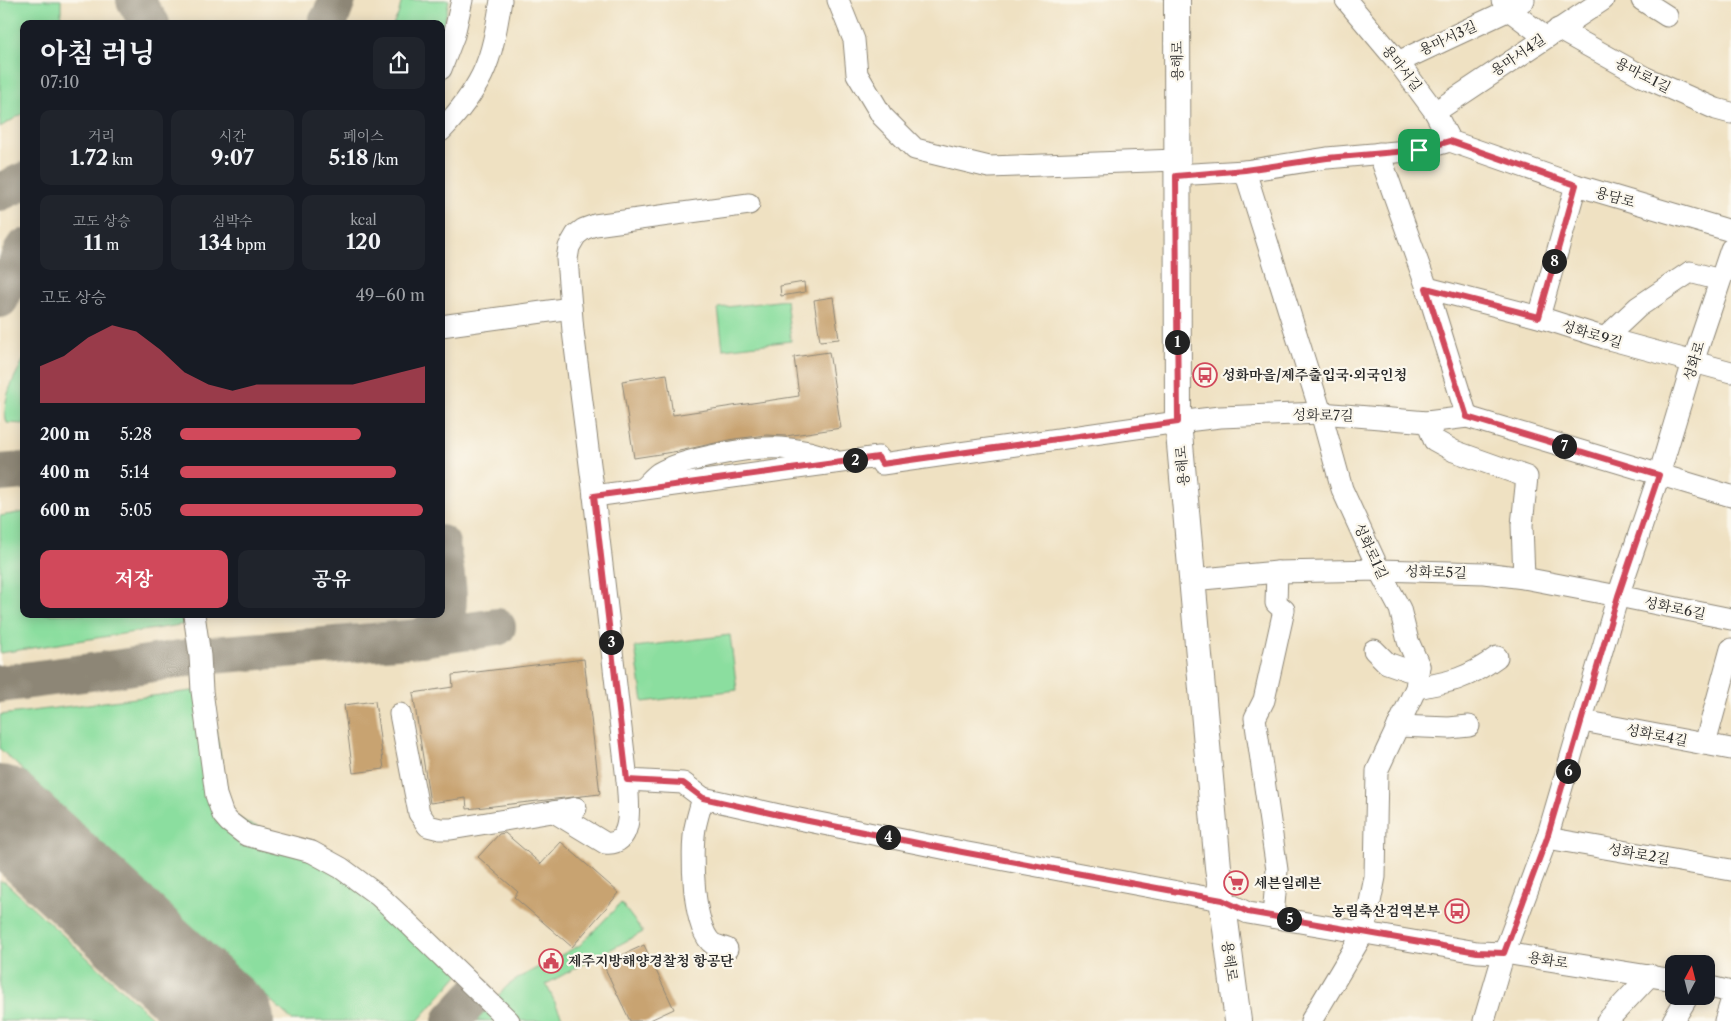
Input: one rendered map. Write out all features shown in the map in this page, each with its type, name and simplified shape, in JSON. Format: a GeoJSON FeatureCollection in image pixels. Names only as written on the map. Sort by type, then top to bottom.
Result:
{"type":"FeatureCollection","features":[{"type":"Feature","properties":{"kind":"main road","name":"용해로"},"geometry":{"type":"LineString","coordinates":[[1177,0],[1178,422],[1222,900],[1238,1021]]}},
{"type":"Feature","properties":{"kind":"street"},"geometry":{"type":"LineString","coordinates":[[445,59],[454,35],[462,0]]}},
{"type":"Feature","properties":{"kind":"street"},"geometry":{"type":"LineString","coordinates":[[445,127],[455,116],[482,75],[496,31],[501,0]]}},
{"type":"Feature","properties":{"kind":"street"},"geometry":{"type":"LineString","coordinates":[[838,0],[854,40],[857,74],[882,116],[915,149],[989,167],[1245,170],[1327,158],[1419,150],[1450,141]]}},
{"type":"Feature","properties":{"kind":"street","name":"용마서4길"},"geometry":{"type":"LineString","coordinates":[[1435,112],[1603,0]]}},
{"type":"Feature","properties":{"kind":"street"},"geometry":{"type":"LineString","coordinates":[[1642,0],[1666,16]]}},
{"type":"Feature","properties":{"kind":"street","name":"용마서길"},"geometry":{"type":"LineString","coordinates":[[1348,1],[1398,62],[1435,112],[1450,141]]}},
{"type":"Feature","properties":{"kind":"street","name":"용마로1길"},"geometry":{"type":"LineString","coordinates":[[1512,3],[1551,33],[1644,77],[1716,109],[1731,113]]}},
{"type":"Feature","properties":{"kind":"street","name":"용마서3길"},"geometry":{"type":"LineString","coordinates":[[1398,62],[1512,3]]}},
{"type":"Feature","properties":{"kind":"street","name":"용담로"},"geometry":{"type":"LineString","coordinates":[[1450,141],[1576,185],[1731,231]]}},
{"type":"Feature","properties":{"kind":"street"},"geometry":{"type":"LineString","coordinates":[[1379,153],[1426,288],[1467,417]]}},
{"type":"Feature","properties":{"kind":"street","name":"성화로1길"},"geometry":{"type":"LineString","coordinates":[[1245,170],[1321,413],[1342,489],[1400,609],[1408,641],[1418,666],[1416,688],[1377,771],[1375,878],[1364,932]]}},
{"type":"Feature","properties":{"kind":"street"},"geometry":{"type":"LineString","coordinates":[[1539,317],[1576,185]]}},
{"type":"Feature","properties":{"kind":"street"},"geometry":{"type":"LineString","coordinates":[[554,812],[605,843],[610,844],[619,841],[628,825],[627,780],[571,308],[569,247],[576,235],[584,228],[595,225],[749,204]]}},
{"type":"Feature","properties":{"kind":"street","name":"성화로"},"geometry":{"type":"LineString","coordinates":[[1484,1021],[1504,953],[1547,838],[1583,721],[1618,596],[1659,475],[1693,362],[1731,249]]}},
{"type":"Feature","properties":{"kind":"street"},"geometry":{"type":"LineString","coordinates":[[1605,338],[1638,307],[1690,272],[1720,280]]}},
{"type":"Feature","properties":{"kind":"street","name":"성화로9길"},"geometry":{"type":"LineString","coordinates":[[1426,288],[1539,317],[1605,338],[1731,372]]}},
{"type":"Feature","properties":{"kind":"street"},"geometry":{"type":"LineString","coordinates":[[445,325],[571,308]]}},
{"type":"Feature","properties":{"kind":"street","name":"성화로7길"},"geometry":{"type":"LineString","coordinates":[[594,496],[878,457],[882,464],[1178,422],[1321,413],[1427,422],[1467,417],[1659,475]]}},
{"type":"Feature","properties":{"kind":"street"},"geometry":{"type":"LineString","coordinates":[[1427,422],[1434,440],[1454,451],[1527,477],[1522,525],[1524,578]]}},
{"type":"Feature","properties":{"kind":"street"},"geometry":{"type":"LineString","coordinates":[[1659,475],[1731,496]]}},
{"type":"Feature","properties":{"kind":"street","name":"성화로5길"},"geometry":{"type":"LineString","coordinates":[[1192,580],[1277,572],[1380,570],[1484,573],[1524,578],[1618,596]]}},
{"type":"Feature","properties":{"kind":"street"},"geometry":{"type":"LineString","coordinates":[[1273,916],[1277,870],[1255,718],[1264,700],[1284,610],[1276,603],[1277,572]]}},
{"type":"Feature","properties":{"kind":"street","name":"성화로6길"},"geometry":{"type":"LineString","coordinates":[[1618,596],[1731,619]]}},
{"type":"Feature","properties":{"kind":"street"},"geometry":{"type":"LineString","coordinates":[[195,618],[214,786],[223,815],[246,835],[307,850],[341,868],[379,896],[509,1021]]}},
{"type":"Feature","properties":{"kind":"street"},"geometry":{"type":"LineString","coordinates":[[1705,744],[1731,649]]}},
{"type":"Feature","properties":{"kind":"street"},"geometry":{"type":"LineString","coordinates":[[1374,650],[1387,663],[1406,670],[1418,666]]}},
{"type":"Feature","properties":{"kind":"street"},"geometry":{"type":"LineString","coordinates":[[1416,688],[1452,682],[1479,671],[1497,657]]}},
{"type":"Feature","properties":{"kind":"street"},"geometry":{"type":"LineString","coordinates":[[400,714],[419,814],[428,826],[451,829],[576,808]]}},
{"type":"Feature","properties":{"kind":"street","name":"성화로4길"},"geometry":{"type":"LineString","coordinates":[[1583,721],[1731,749]]}},
{"type":"Feature","properties":{"kind":"street"},"geometry":{"type":"LineString","coordinates":[[1398,726],[1449,728],[1469,726]]}},
{"type":"Feature","properties":{"kind":"street"},"geometry":{"type":"LineString","coordinates":[[627,780],[683,783],[703,798],[779,815],[953,850],[1222,900]]}},
{"type":"Feature","properties":{"kind":"street"},"geometry":{"type":"LineString","coordinates":[[703,798],[695,828],[693,858],[694,891],[700,925],[712,943],[727,949]]}},
{"type":"Feature","properties":{"kind":"street","name":"성화로2길"},"geometry":{"type":"LineString","coordinates":[[1547,838],[1731,870]]}},
{"type":"Feature","properties":{"kind":"street","name":"용화로"},"geometry":{"type":"LineString","coordinates":[[1222,900],[1248,912],[1477,952],[1504,953],[1665,978]]}},
{"type":"Feature","properties":{"kind":"street"},"geometry":{"type":"LineString","coordinates":[[1311,1021],[1364,932]]}},
{"type":"Feature","properties":{"kind":"street"},"geometry":{"type":"LineString","coordinates":[[1607,1021],[1650,975]]}},
{"type":"Feature","properties":{"kind":"street"},"geometry":{"type":"LineString","coordinates":[[1715,988],[1731,992]]}},
{"type":"Feature","properties":{"kind":"street"},"geometry":{"type":"LineString","coordinates":[[1725,1021],[1731,1002]]}},
{"type":"Feature","properties":{"kind":"street"},"geometry":{"type":"LineString","coordinates":[[1673,1021],[1683,1005]]}},
{"type":"Feature","properties":{"kind":"green space"},"geometry":{"type":"Polygon","coordinates":[[[0,0],[61,0],[61,20],[20,20],[20,115],[0,127],[0,0]]]}},
{"type":"Feature","properties":{"kind":"green space"},"geometry":{"type":"Polygon","coordinates":[[[402,0],[449,0],[445,20],[395,20],[402,0]]]}},
{"type":"Feature","properties":{"kind":"green space"},"geometry":{"type":"Polygon","coordinates":[[[786,300],[791,341],[723,349],[718,308],[786,300]]]}},
{"type":"Feature","properties":{"kind":"green space"},"geometry":{"type":"Polygon","coordinates":[[[20,367],[20,424],[7,423],[5,415],[5,407],[12,382],[20,367]]]}},
{"type":"Feature","properties":{"kind":"green space"},"geometry":{"type":"Polygon","coordinates":[[[20,513],[20,618],[185,618],[186,624],[0,653],[0,516],[20,513]]]}},
{"type":"Feature","properties":{"kind":"green space"},"geometry":{"type":"Polygon","coordinates":[[[730,635],[737,690],[643,702],[635,647],[730,635]]]}},
{"type":"Feature","properties":{"kind":"green space"},"geometry":{"type":"Polygon","coordinates":[[[208,689],[231,813],[249,824],[311,844],[465,967],[418,1021],[293,1021],[0,749],[0,715],[208,689]]]}},
{"type":"Feature","properties":{"kind":"green space"},"geometry":{"type":"Polygon","coordinates":[[[0,881],[5,882],[156,1021],[0,1021],[0,881]]]}},
{"type":"Feature","properties":{"kind":"green space"},"geometry":{"type":"Polygon","coordinates":[[[621,903],[643,932],[546,984],[564,1021],[476,1021],[507,986],[580,945],[621,903]]]}},
{"type":"Feature","properties":{"kind":"building"},"geometry":{"type":"Polygon","coordinates":[[[804,282],[805,292],[781,296],[780,286],[804,282]]]}},
{"type":"Feature","properties":{"kind":"building"},"geometry":{"type":"Polygon","coordinates":[[[833,297],[839,339],[820,341],[814,300],[833,297]]]}},
{"type":"Feature","properties":{"kind":"building"},"geometry":{"type":"Polygon","coordinates":[[[829,352],[841,428],[786,436],[767,435],[734,439],[679,451],[634,458],[622,381],[667,374],[673,415],[799,396],[794,357],[829,352]]]}},
{"type":"Feature","properties":{"kind":"building"},"geometry":{"type":"Polygon","coordinates":[[[584,659],[600,794],[467,809],[466,798],[430,803],[413,693],[453,687],[452,675],[584,659]]]}},
{"type":"Feature","properties":{"kind":"building"},"geometry":{"type":"Polygon","coordinates":[[[375,701],[384,769],[353,773],[344,705],[375,701]]]}},
{"type":"Feature","properties":{"kind":"building"},"geometry":{"type":"Polygon","coordinates":[[[505,833],[541,864],[561,842],[619,893],[572,947],[514,897],[518,892],[478,857],[499,834],[505,833]]]}},
{"type":"Feature","properties":{"kind":"building"},"geometry":{"type":"Polygon","coordinates":[[[644,945],[674,1009],[648,1021],[630,1021],[603,964],[644,945]]]}},
{"type":"Feature","properties":{"kind":"taxiway"},"geometry":{"type":"LineString","coordinates":[[135,0],[148,20]]}},
{"type":"Feature","properties":{"kind":"taxiway"},"geometry":{"type":"LineString","coordinates":[[328,20],[337,0]]}},
{"type":"Feature","properties":{"kind":"taxiway"},"geometry":{"type":"LineString","coordinates":[[0,192],[20,183]]}},
{"type":"Feature","properties":{"kind":"taxiway"},"geometry":{"type":"LineString","coordinates":[[0,299],[20,256]]}},
{"type":"Feature","properties":{"kind":"taxiway"},"geometry":{"type":"LineString","coordinates":[[0,473],[20,471]]}},
{"type":"Feature","properties":{"kind":"taxiway"},"geometry":{"type":"LineString","coordinates":[[445,570],[448,607],[445,615]]}},
{"type":"Feature","properties":{"kind":"taxiway"},"geometry":{"type":"LineString","coordinates":[[421,638],[432,630],[443,618]]}},
{"type":"Feature","properties":{"kind":"taxiway"},"geometry":{"type":"LineString","coordinates":[[0,684],[200,656],[421,638],[497,627]]}},
{"type":"Feature","properties":{"kind":"taxiway"},"geometry":{"type":"LineString","coordinates":[[0,832],[28,842],[53,859]]}},
{"type":"Feature","properties":{"kind":"taxiway"},"geometry":{"type":"LineString","coordinates":[[451,1021],[475,995]]}},
{"type":"Feature","properties":{"kind":"runway"},"geometry":{"type":"LineString","coordinates":[[0,811],[228,1021]]}},
{"type":"Feature","properties":{"kind":"place","name":"성화마을/제주출입국·외국인청"},"geometry":{"type":"Point","coordinates":[1205,375]}},
{"type":"Feature","properties":{"kind":"place","name":"세븐일레븐"},"geometry":{"type":"Point","coordinates":[1236,883]}},
{"type":"Feature","properties":{"kind":"place","name":"농림축산검역본부"},"geometry":{"type":"Point","coordinates":[1457,911]}},
{"type":"Feature","properties":{"kind":"place","name":"제주지방해양경찰청 항공단"},"geometry":{"type":"Point","coordinates":[551,961]}},
{"type":"Feature","properties":{"kind":"route"},"geometry":{"type":"LineString","coordinates":[[1450,141],[1576,185],[1539,317],[1426,288],[1467,417],[1659,475],[1618,596],[1583,721],[1547,838],[1504,953],[1477,952],[1248,912],[1222,900],[962,852],[703,798],[683,783],[627,780],[594,496],[878,457],[882,464],[1178,422],[1176,176],[1245,170],[1327,158],[1419,150],[1450,141]]}}]}
